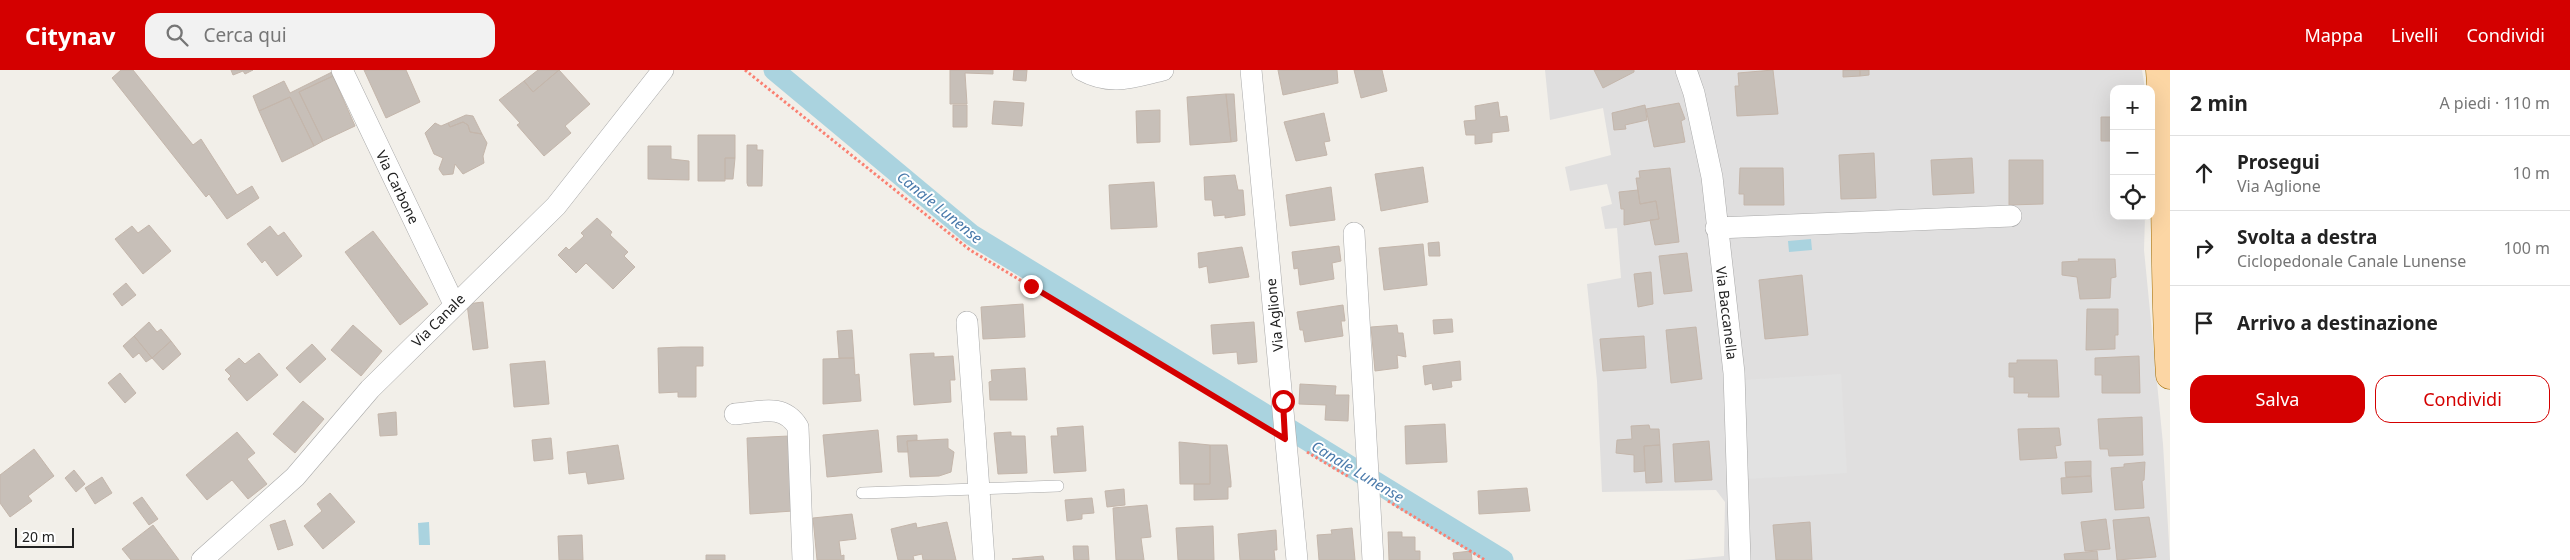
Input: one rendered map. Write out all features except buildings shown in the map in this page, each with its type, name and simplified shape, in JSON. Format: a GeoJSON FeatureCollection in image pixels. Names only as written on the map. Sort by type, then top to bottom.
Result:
{"type":"FeatureCollection","features":[{"type":"Feature","properties":{"kind":"main road"},"geometry":{"type":"LineString","coordinates":[[2160,70],[2168,138],[2167,338],[2170,375]]}},
{"type":"Feature","properties":{"kind":"street","name":"Via Carbone"},"geometry":{"type":"LineString","coordinates":[[342,70],[454,304]]}},
{"type":"Feature","properties":{"kind":"street","name":"Via Canale"},"geometry":{"type":"LineString","coordinates":[[202,560],[294,477],[370,389],[454,304],[556,206],[663,70]]}},
{"type":"Feature","properties":{"kind":"street"},"geometry":{"type":"LineString","coordinates":[[1082,70],[1096,77],[1113,81],[1133,73],[1163,70]]}},
{"type":"Feature","properties":{"kind":"street","name":"Via Aglione"},"geometry":{"type":"LineString","coordinates":[[1251,70],[1297,560]]}},
{"type":"Feature","properties":{"kind":"street","name":"Via Baccanella"},"geometry":{"type":"LineString","coordinates":[[1686,70],[1694,93],[1712,177],[1716,228],[1734,373],[1740,560]]}},
{"type":"Feature","properties":{"kind":"street"},"geometry":{"type":"LineString","coordinates":[[1716,228],[2011,216]]}},
{"type":"Feature","properties":{"kind":"street"},"geometry":{"type":"LineString","coordinates":[[1354,233],[1373,560]]}},
{"type":"Feature","properties":{"kind":"street"},"geometry":{"type":"LineString","coordinates":[[967,322],[984,560]]}},
{"type":"Feature","properties":{"kind":"street"},"geometry":{"type":"LineString","coordinates":[[735,414],[781,411],[790,415],[798,427],[803,560]]}},
{"type":"Feature","properties":{"kind":"lane"},"geometry":{"type":"LineString","coordinates":[[862,493],[1058,486]]}},
{"type":"Feature","properties":{"kind":"path"},"geometry":{"type":"LineString","coordinates":[[745,70],[970,250],[1285,435],[1485,560]]}},
{"type":"Feature","properties":{"kind":"shaded area"},"geometry":{"type":"Polygon","coordinates":[[[1545,70],[2142,70],[2144,85],[2110,85],[2110,220],[2145,220],[2144,250],[2163,444],[2170,560],[1683,560],[1724,556],[1725,502],[1716,490],[1602,492],[1597,381],[1587,284],[1621,278],[1617,228],[1605,229],[1601,207],[1612,204],[1607,184],[1570,191],[1565,167],[1611,155],[1603,108],[1550,120],[1545,70]]]}},
{"type":"Feature","properties":{"kind":"shaded area"},"geometry":{"type":"Polygon","coordinates":[[[1841,374],[1847,473],[1748,479],[1742,380],[1841,374]]]}},
{"type":"Feature","properties":{"kind":"water"},"geometry":{"type":"Polygon","coordinates":[[[1811,239],[1812,250],[1789,252],[1788,241],[1811,239]]]}},
{"type":"Feature","properties":{"kind":"water"},"geometry":{"type":"Polygon","coordinates":[[[429,522],[430,545],[419,545],[418,523],[429,522]]]}},
{"type":"Feature","properties":{"kind":"waterway","name":"Canale Lunense"},"geometry":{"type":"LineString","coordinates":[[774,70],[972,235],[1503,560]]}},
{"type":"Feature","properties":{"kind":"route"},"geometry":{"type":"LineString","coordinates":[[1031,286],[1285,439],[1283,401]]}}]}
